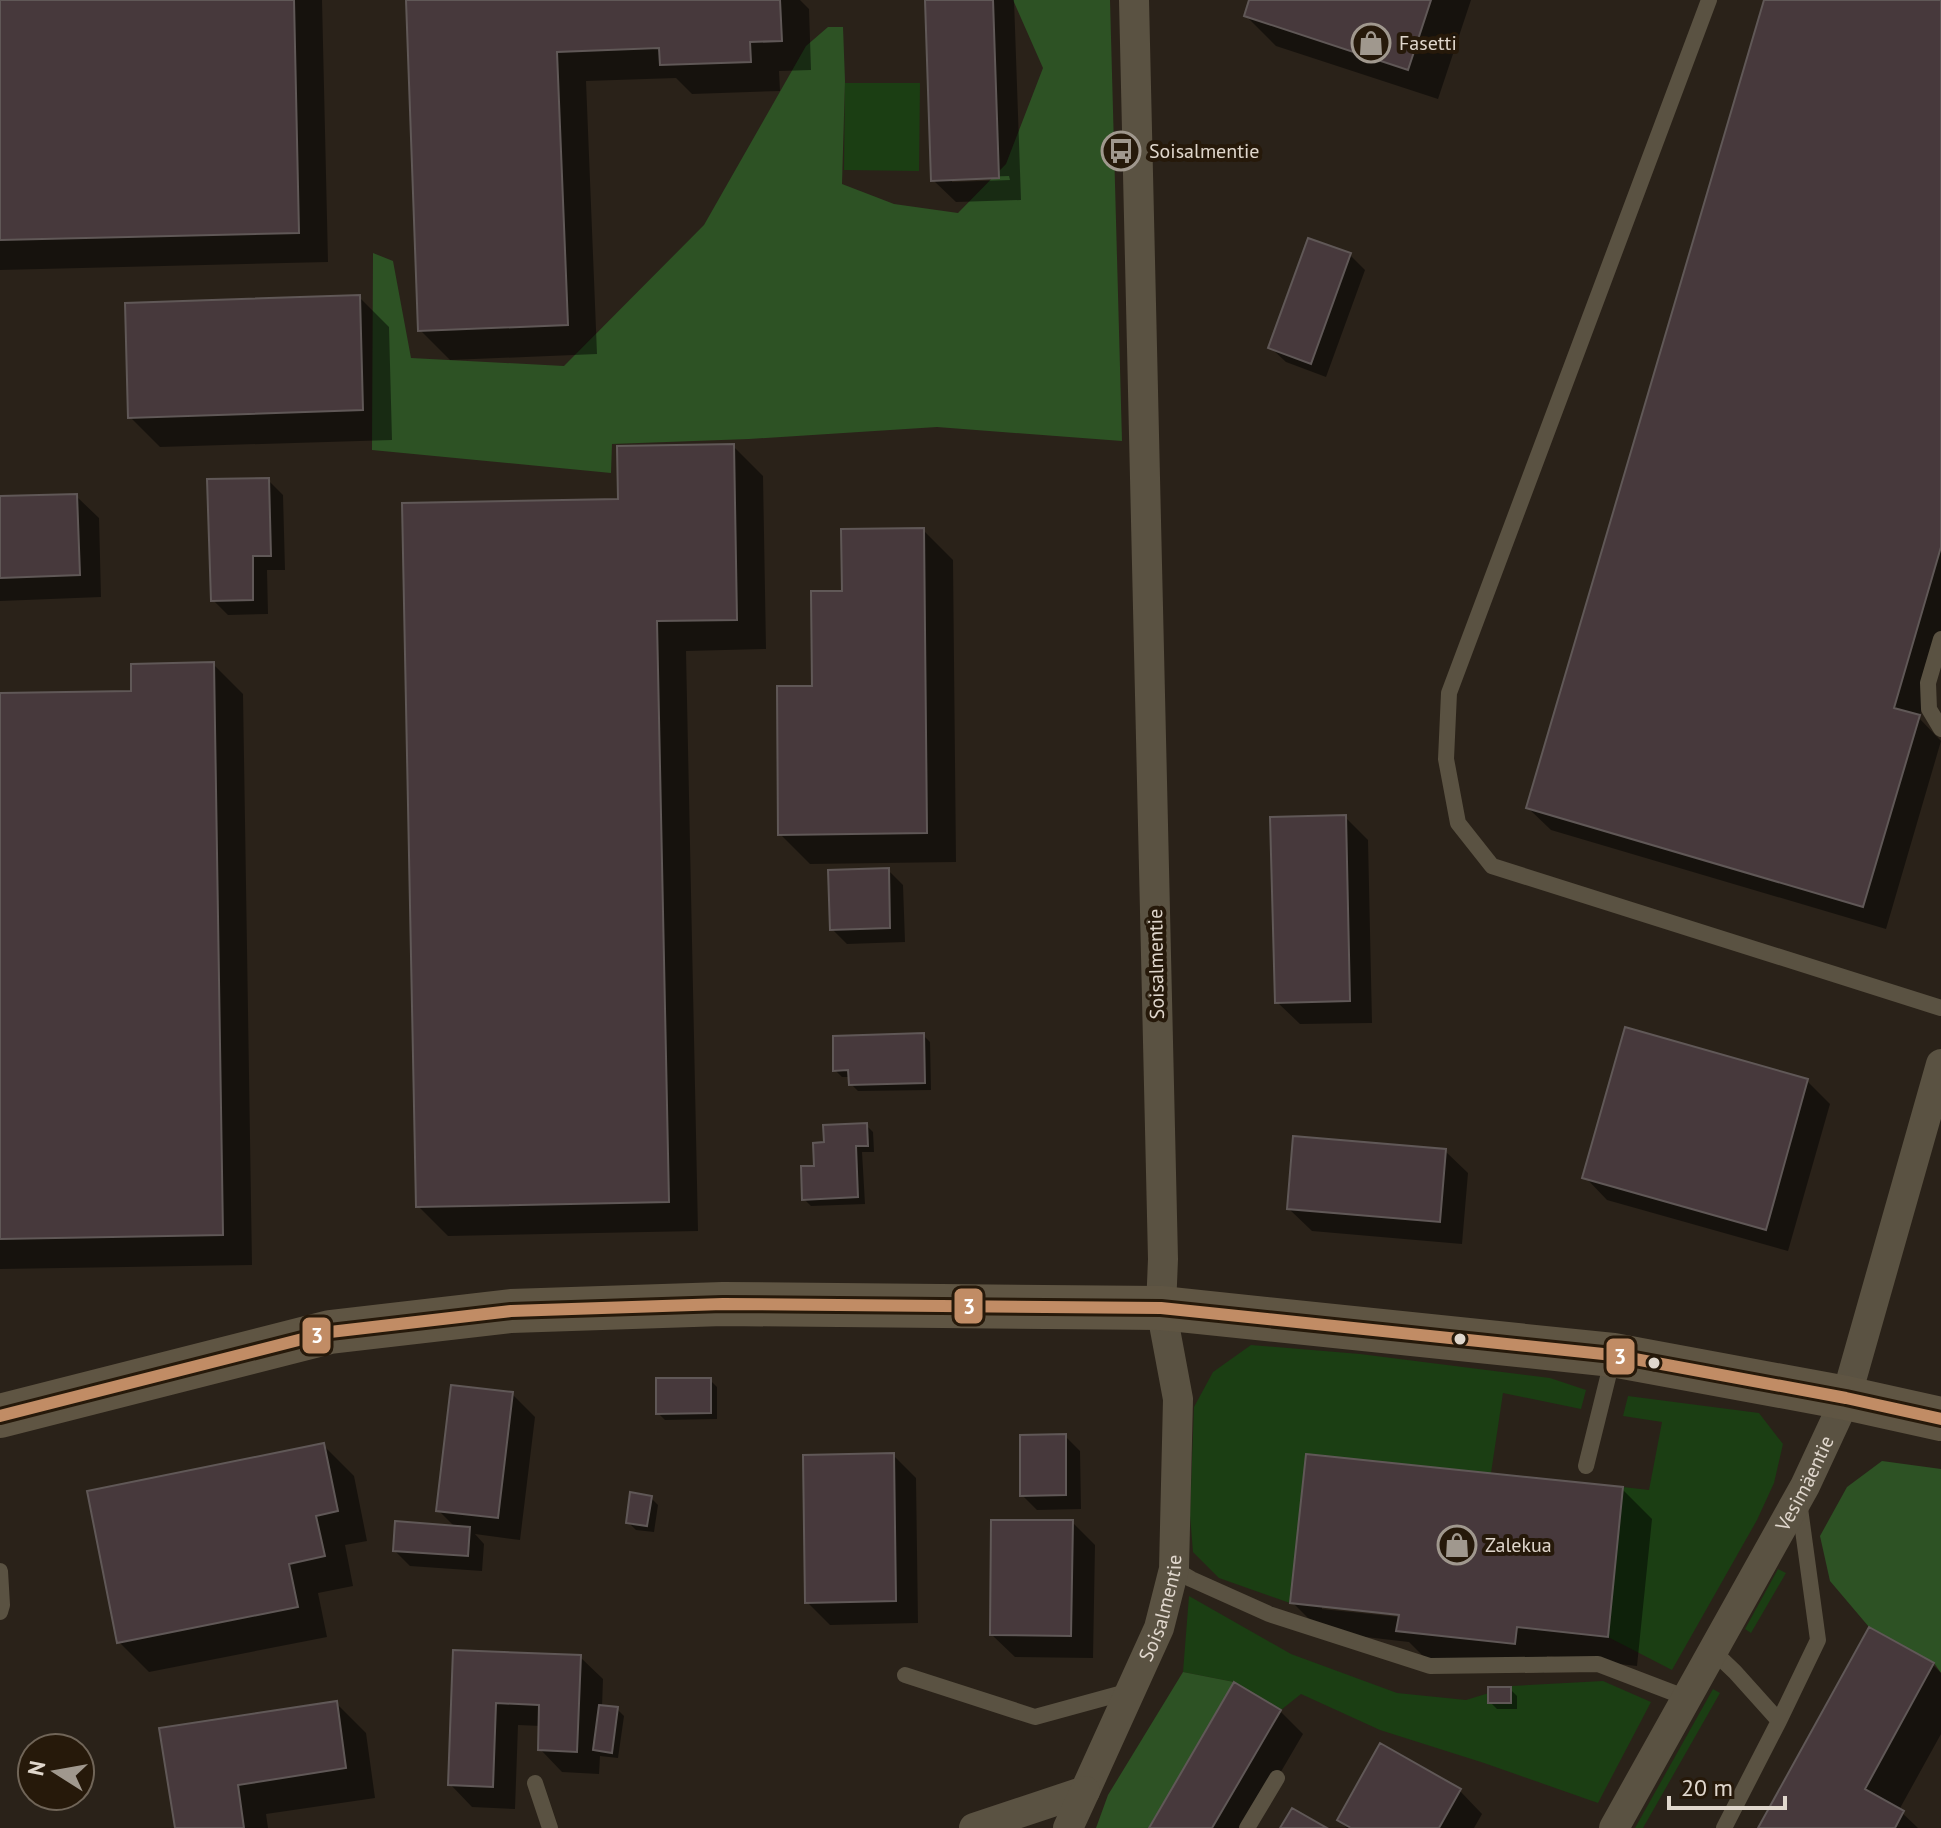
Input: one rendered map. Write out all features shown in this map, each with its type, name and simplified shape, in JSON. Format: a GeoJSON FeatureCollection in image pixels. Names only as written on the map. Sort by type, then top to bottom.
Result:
{"type":"FeatureCollection","features":[{"type":"Feature","properties":{"kind":"street","name":"Soisalmentie"},"geometry":{"type":"LineString","coordinates":[[1068,1828],[1159,1628],[1174,1569],[1178,1399],[1161,1308],[1163,1259],[1134,0]]}},
{"type":"Feature","properties":{"kind":"street","name":"Vesimäentie"},"geometry":{"type":"LineString","coordinates":[[1614,1828],[1798,1498],[1846,1398],[1941,1064]]}},
{"type":"Feature","properties":{"kind":"street"},"geometry":{"type":"LineString","coordinates":[[0,1416],[330,1332],[511,1311],[723,1304],[1161,1308],[1613,1355],[1846,1398],[1941,1419]]}},
{"type":"Feature","properties":{"kind":"street"},"geometry":{"type":"LineString","coordinates":[[974,1828],[1085,1791]]}},
{"type":"Feature","properties":{"kind":"lane"},"geometry":{"type":"LineString","coordinates":[[1709,0],[1449,693],[1446,759],[1458,823],[1492,866],[1941,1008]]}},
{"type":"Feature","properties":{"kind":"lane"},"geometry":{"type":"LineString","coordinates":[[1941,639],[1928,683],[1929,709],[1941,729]]}},
{"type":"Feature","properties":{"kind":"lane"},"geometry":{"type":"LineString","coordinates":[[1586,1466],[1613,1355]]}},
{"type":"Feature","properties":{"kind":"lane"},"geometry":{"type":"LineString","coordinates":[[1724,1828],[1818,1640],[1798,1498]]}},
{"type":"Feature","properties":{"kind":"lane"},"geometry":{"type":"LineString","coordinates":[[1174,1569],[1269,1614],[1430,1666],[1598,1664],[1687,1698]]}},
{"type":"Feature","properties":{"kind":"lane"},"geometry":{"type":"LineString","coordinates":[[0,1571],[0,1612]]}},
{"type":"Feature","properties":{"kind":"lane"},"geometry":{"type":"LineString","coordinates":[[1713,1651],[1779,1721]]}},
{"type":"Feature","properties":{"kind":"lane"},"geometry":{"type":"LineString","coordinates":[[905,1675],[1035,1717],[1130,1691]]}},
{"type":"Feature","properties":{"kind":"lane"},"geometry":{"type":"LineString","coordinates":[[1247,1828],[1277,1778]]}},
{"type":"Feature","properties":{"kind":"lane"},"geometry":{"type":"LineString","coordinates":[[535,1783],[550,1828]]}},
{"type":"Feature","properties":{"kind":"green space"},"geometry":{"type":"Polygon","coordinates":[[[1013,0],[1110,0],[1122,441],[937,427],[612,444],[611,473],[372,450],[373,253],[393,261],[411,358],[564,366],[704,225],[806,46],[828,27],[843,27],[842,184],[894,204],[958,213],[1006,164],[1043,68],[1013,0]]]}},
{"type":"Feature","properties":{"kind":"green space"},"geometry":{"type":"Polygon","coordinates":[[[845,83],[920,83],[919,171],[844,170],[845,83]]]}},
{"type":"Feature","properties":{"kind":"green space"},"geometry":{"type":"Polygon","coordinates":[[[1251,1345],[1360,1354],[1550,1378],[1586,1390],[1581,1409],[1503,1393],[1491,1473],[1306,1454],[1290,1603],[1219,1578],[1193,1552],[1190,1515],[1194,1407],[1213,1372],[1251,1345]]]}},
{"type":"Feature","properties":{"kind":"green space"},"geometry":{"type":"Polygon","coordinates":[[[1628,1396],[1759,1413],[1783,1444],[1774,1483],[1757,1520],[1672,1670],[1608,1637],[1623,1487],[1649,1490],[1662,1422],[1623,1416],[1628,1396]]]}},
{"type":"Feature","properties":{"kind":"green space"},"geometry":{"type":"Polygon","coordinates":[[[1882,1461],[1941,1469],[1941,1673],[1934,1663],[1869,1627],[1830,1581],[1820,1536],[1847,1487],[1882,1461]]]}},
{"type":"Feature","properties":{"kind":"green space"},"geometry":{"type":"Polygon","coordinates":[[[1778,1569],[1786,1573],[1751,1633],[1745,1629],[1778,1569]]]}},
{"type":"Feature","properties":{"kind":"green space"},"geometry":{"type":"Polygon","coordinates":[[[1189,1596],[1291,1654],[1397,1693],[1466,1700],[1512,1686],[1603,1681],[1651,1702],[1598,1803],[1380,1730],[1301,1694],[1281,1710],[1234,1682],[1183,1672],[1189,1596]]]}},
{"type":"Feature","properties":{"kind":"green space"},"geometry":{"type":"Polygon","coordinates":[[[1183,1672],[1234,1682],[1149,1828],[1096,1828],[1108,1795],[1183,1672]]]}},
{"type":"Feature","properties":{"kind":"green space"},"geometry":{"type":"Polygon","coordinates":[[[1713,1689],[1720,1693],[1643,1828],[1635,1828],[1713,1689]]]}},
{"type":"Feature","properties":{"kind":"building"},"geometry":{"type":"Polygon","coordinates":[[[0,0],[294,0],[299,233],[0,240],[0,0]]]}},
{"type":"Feature","properties":{"kind":"building"},"geometry":{"type":"Polygon","coordinates":[[[406,0],[780,0],[782,41],[750,42],[751,62],[660,65],[659,48],[557,52],[568,325],[418,331],[406,0]]]}},
{"type":"Feature","properties":{"kind":"building"},"geometry":{"type":"Polygon","coordinates":[[[925,0],[993,0],[999,178],[931,181],[925,0]]]}},
{"type":"Feature","properties":{"kind":"building","name":"Fasetti"},"geometry":{"type":"Polygon","coordinates":[[[1249,0],[1431,0],[1408,70],[1244,16],[1249,0]]]}},
{"type":"Feature","properties":{"kind":"building"},"geometry":{"type":"Polygon","coordinates":[[[1764,0],[1941,0],[1941,547],[1894,708],[1920,715],[1863,907],[1526,808],[1764,0]]]}},
{"type":"Feature","properties":{"kind":"building"},"geometry":{"type":"Polygon","coordinates":[[[1308,238],[1351,253],[1311,364],[1268,348],[1308,238]]]}},
{"type":"Feature","properties":{"kind":"building"},"geometry":{"type":"Polygon","coordinates":[[[360,295],[363,410],[128,418],[125,303],[360,295]]]}},
{"type":"Feature","properties":{"kind":"building"},"geometry":{"type":"Polygon","coordinates":[[[734,444],[737,620],[657,621],[669,1202],[416,1207],[402,503],[618,499],[617,446],[734,444]]]}},
{"type":"Feature","properties":{"kind":"building"},"geometry":{"type":"Polygon","coordinates":[[[269,478],[271,556],[253,556],[253,600],[211,601],[207,479],[269,478]]]}},
{"type":"Feature","properties":{"kind":"building"},"geometry":{"type":"Polygon","coordinates":[[[77,494],[80,575],[0,578],[0,496],[77,494]]]}},
{"type":"Feature","properties":{"kind":"building"},"geometry":{"type":"Polygon","coordinates":[[[924,528],[927,833],[778,835],[777,686],[812,686],[811,591],[842,591],[841,529],[924,528]]]}},
{"type":"Feature","properties":{"kind":"building"},"geometry":{"type":"Polygon","coordinates":[[[214,662],[223,1235],[0,1239],[0,693],[131,691],[131,664],[214,662]]]}},
{"type":"Feature","properties":{"kind":"building"},"geometry":{"type":"Polygon","coordinates":[[[1346,815],[1350,1001],[1275,1003],[1270,817],[1346,815]]]}},
{"type":"Feature","properties":{"kind":"building"},"geometry":{"type":"Polygon","coordinates":[[[889,868],[890,928],[830,930],[828,870],[889,868]]]}},
{"type":"Feature","properties":{"kind":"building"},"geometry":{"type":"Polygon","coordinates":[[[1625,1027],[1808,1079],[1766,1230],[1582,1178],[1625,1027]]]}},
{"type":"Feature","properties":{"kind":"building"},"geometry":{"type":"Polygon","coordinates":[[[924,1033],[925,1083],[849,1085],[848,1070],[833,1071],[833,1036],[924,1033]]]}},
{"type":"Feature","properties":{"kind":"building"},"geometry":{"type":"Polygon","coordinates":[[[867,1123],[868,1146],[856,1146],[858,1197],[802,1200],[801,1166],[814,1166],[813,1143],[824,1142],[823,1125],[867,1123]]]}},
{"type":"Feature","properties":{"kind":"building"},"geometry":{"type":"Polygon","coordinates":[[[1293,1136],[1446,1149],[1440,1222],[1287,1209],[1293,1136]]]}},
{"type":"Feature","properties":{"kind":"building"},"geometry":{"type":"Polygon","coordinates":[[[656,1378],[711,1378],[711,1413],[656,1414],[656,1378]]]}},
{"type":"Feature","properties":{"kind":"building"},"geometry":{"type":"Polygon","coordinates":[[[451,1385],[513,1392],[498,1518],[436,1511],[451,1385]]]}},
{"type":"Feature","properties":{"kind":"building"},"geometry":{"type":"Polygon","coordinates":[[[1066,1434],[1066,1495],[1020,1496],[1020,1435],[1066,1434]]]}},
{"type":"Feature","properties":{"kind":"building"},"geometry":{"type":"Polygon","coordinates":[[[324,1443],[338,1511],[316,1516],[325,1556],[289,1564],[298,1607],[117,1643],[87,1491],[324,1443]]]}},
{"type":"Feature","properties":{"kind":"building"},"geometry":{"type":"Polygon","coordinates":[[[894,1453],[896,1601],[805,1603],[803,1455],[894,1453]]]}},
{"type":"Feature","properties":{"kind":"building","name":"Zalekua"},"geometry":{"type":"Polygon","coordinates":[[[1306,1454],[1623,1487],[1608,1637],[1517,1627],[1515,1644],[1396,1631],[1399,1615],[1290,1603],[1306,1454]]]}},
{"type":"Feature","properties":{"kind":"building"},"geometry":{"type":"Polygon","coordinates":[[[630,1492],[652,1496],[647,1526],[626,1523],[630,1492]]]}},
{"type":"Feature","properties":{"kind":"building"},"geometry":{"type":"Polygon","coordinates":[[[991,1520],[1073,1520],[1071,1636],[990,1635],[991,1520]]]}},
{"type":"Feature","properties":{"kind":"building"},"geometry":{"type":"Polygon","coordinates":[[[395,1521],[470,1527],[468,1556],[393,1551],[395,1521]]]}},
{"type":"Feature","properties":{"kind":"building"},"geometry":{"type":"Polygon","coordinates":[[[1869,1627],[1934,1663],[1865,1789],[1904,1811],[1895,1828],[1758,1828],[1869,1627]]]}},
{"type":"Feature","properties":{"kind":"building"},"geometry":{"type":"Polygon","coordinates":[[[453,1650],[581,1655],[577,1752],[538,1750],[539,1705],[496,1703],[493,1787],[448,1785],[453,1650]]]}},
{"type":"Feature","properties":{"kind":"building"},"geometry":{"type":"Polygon","coordinates":[[[1234,1682],[1281,1710],[1212,1828],[1149,1828],[1234,1682]]]}},
{"type":"Feature","properties":{"kind":"building"},"geometry":{"type":"Polygon","coordinates":[[[1488,1687],[1511,1687],[1511,1703],[1488,1703],[1488,1687]]]}},
{"type":"Feature","properties":{"kind":"building"},"geometry":{"type":"Polygon","coordinates":[[[337,1701],[346,1768],[238,1785],[244,1828],[175,1828],[159,1728],[337,1701]]]}},
{"type":"Feature","properties":{"kind":"building"},"geometry":{"type":"Polygon","coordinates":[[[599,1705],[618,1707],[612,1753],[593,1750],[599,1705]]]}},
{"type":"Feature","properties":{"kind":"building"},"geometry":{"type":"Polygon","coordinates":[[[1380,1743],[1461,1789],[1439,1828],[1351,1828],[1337,1820],[1380,1743]]]}},
{"type":"Feature","properties":{"kind":"building"},"geometry":{"type":"Polygon","coordinates":[[[1292,1808],[1327,1828],[1280,1828],[1292,1808]]]}},
{"type":"Feature","properties":{"kind":"transit line","name":"3"},"geometry":{"type":"LineString","coordinates":[[0,1416],[330,1332],[511,1311],[723,1304],[1161,1308],[1613,1355],[1846,1398],[1941,1419]]}},
{"type":"Feature","properties":{"kind":"place","name":"Fasetti"},"geometry":{"type":"Point","coordinates":[1371,43]}},
{"type":"Feature","properties":{"kind":"place","name":"Soisalmentie"},"geometry":{"type":"Point","coordinates":[1121,151]}},
{"type":"Feature","properties":{"kind":"place","name":"Zalekua"},"geometry":{"type":"Point","coordinates":[1457,1545]}}]}
